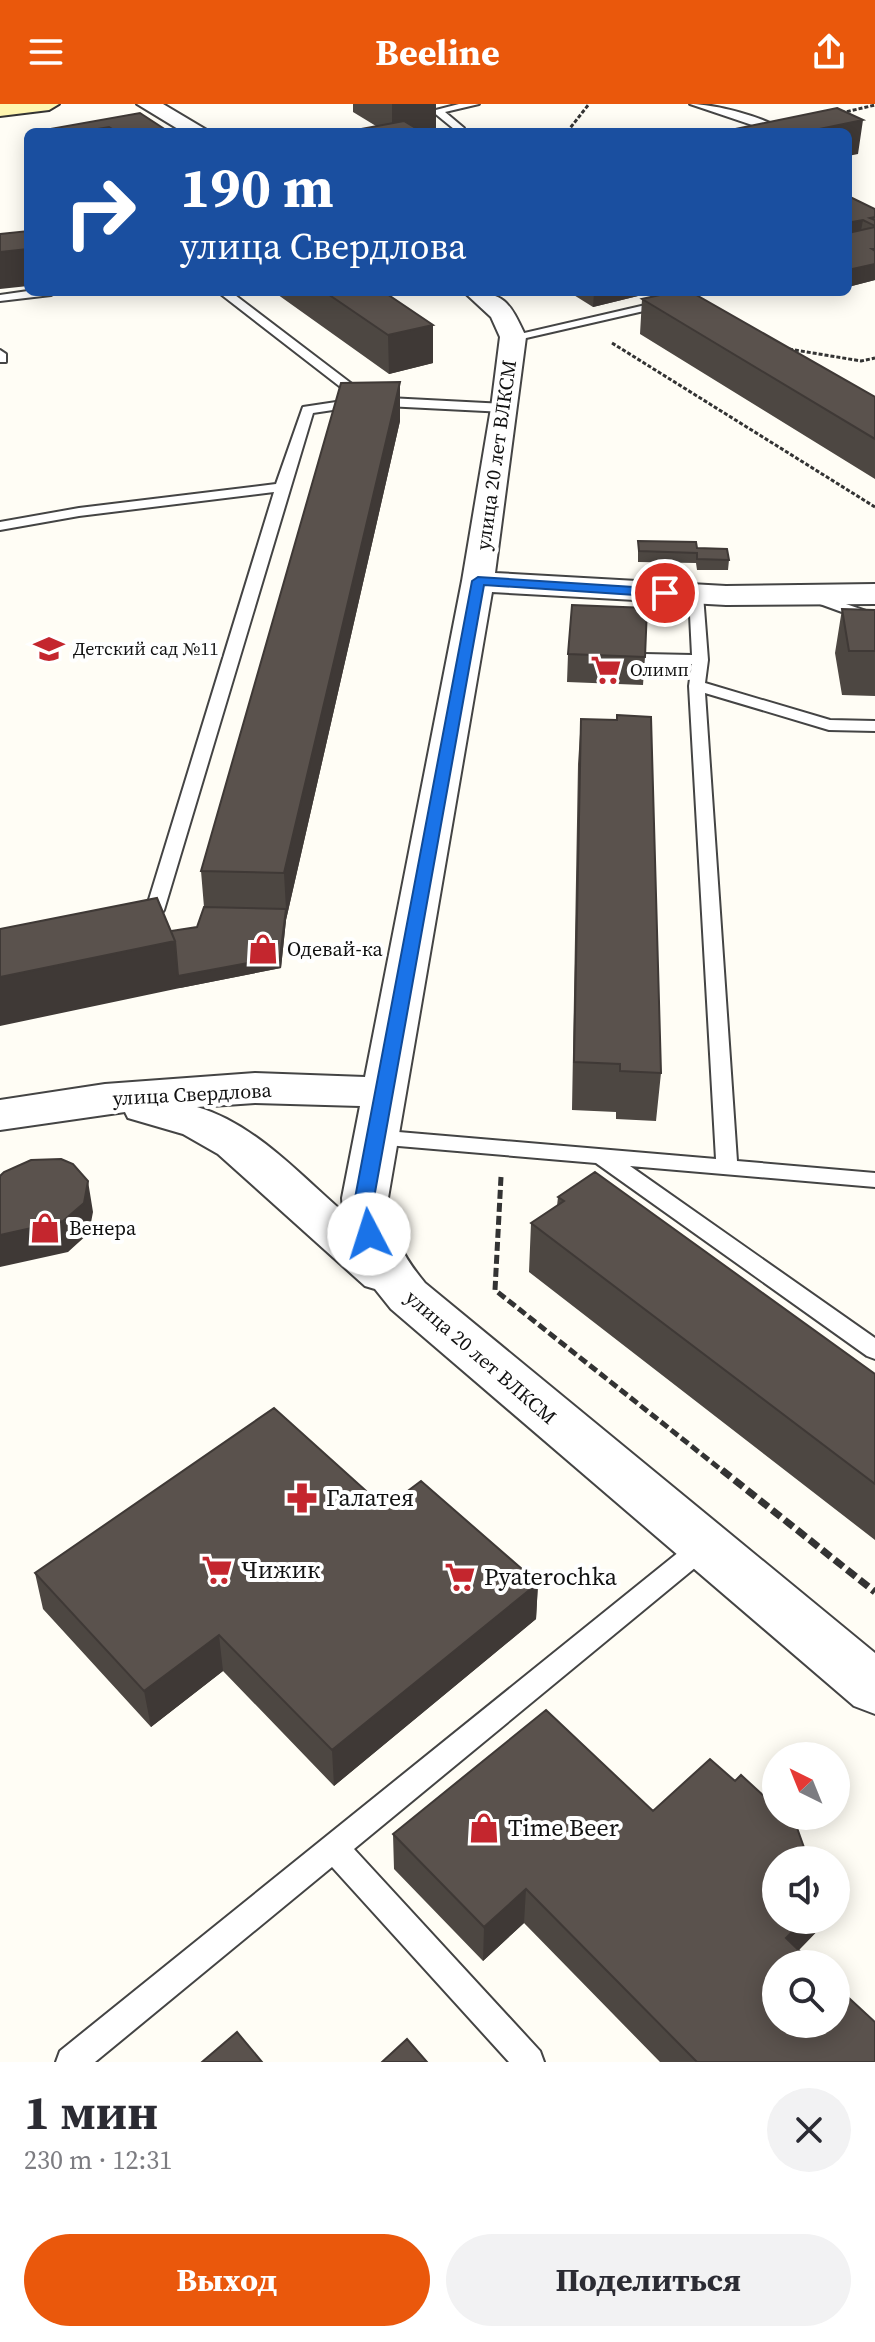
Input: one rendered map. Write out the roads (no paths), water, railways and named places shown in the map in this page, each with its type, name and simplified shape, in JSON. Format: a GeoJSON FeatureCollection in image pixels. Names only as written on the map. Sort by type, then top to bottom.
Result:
{"type":"FeatureCollection","features":[{"type":"Feature","properties":{"kind":"main road"},"geometry":{"type":"LineString","coordinates":[[0,110],[49,104]]}},
{"type":"Feature","properties":{"kind":"street"},"geometry":{"type":"LineString","coordinates":[[147,104],[192,128]]}},
{"type":"Feature","properties":{"kind":"street","name":"улица 20 лет ВЛКСМ"},"geometry":{"type":"LineString","coordinates":[[482,296],[502,313],[513,337],[505,408],[478,581],[375,1137],[365,1198],[369,1234],[382,1264],[408,1296],[875,1688]]}},
{"type":"Feature","properties":{"kind":"street"},"geometry":{"type":"LineString","coordinates":[[478,581],[696,595],[814,597],[875,594]]}},
{"type":"Feature","properties":{"kind":"street","name":"улица Свердлова"},"geometry":{"type":"LineString","coordinates":[[0,1115],[105,1099],[255,1088],[385,1092]]}},
{"type":"Feature","properties":{"kind":"street"},"geometry":{"type":"LineString","coordinates":[[105,1099],[162,1110],[234,1143],[408,1296]]}},
{"type":"Feature","properties":{"kind":"lane"},"geometry":{"type":"LineString","coordinates":[[459,128],[437,111],[474,104]]}},
{"type":"Feature","properties":{"kind":"lane"},"geometry":{"type":"LineString","coordinates":[[695,104],[706,110],[762,122],[774,128]]}},
{"type":"Feature","properties":{"kind":"lane"},"geometry":{"type":"LineString","coordinates":[[0,298],[24,295]]}},
{"type":"Feature","properties":{"kind":"lane"},"geometry":{"type":"LineString","coordinates":[[229,296],[366,401]]}},
{"type":"Feature","properties":{"kind":"lane"},"geometry":{"type":"LineString","coordinates":[[663,296],[698,318]]}},
{"type":"Feature","properties":{"kind":"lane"},"geometry":{"type":"LineString","coordinates":[[513,337],[673,302]]}},
{"type":"Feature","properties":{"kind":"lane"},"geometry":{"type":"LineString","coordinates":[[124,917],[155,910],[308,410],[366,401],[505,408]]}},
{"type":"Feature","properties":{"kind":"lane"},"geometry":{"type":"LineString","coordinates":[[0,526],[79,512],[282,487]]}},
{"type":"Feature","properties":{"kind":"lane"},"geometry":{"type":"LineString","coordinates":[[696,595],[700,660],[697,686],[727,1167]]}},
{"type":"Feature","properties":{"kind":"lane"},"geometry":{"type":"LineString","coordinates":[[814,597],[875,619]]}},
{"type":"Feature","properties":{"kind":"lane"},"geometry":{"type":"LineString","coordinates":[[644,659],[700,660]]}},
{"type":"Feature","properties":{"kind":"lane"},"geometry":{"type":"LineString","coordinates":[[697,686],[829,725],[875,726]]}},
{"type":"Feature","properties":{"kind":"lane"},"geometry":{"type":"LineString","coordinates":[[375,1137],[875,1180]]}},
{"type":"Feature","properties":{"kind":"lane"},"geometry":{"type":"LineString","coordinates":[[601,1156],[875,1350]]}},
{"type":"Feature","properties":{"kind":"lane"},"geometry":{"type":"LineString","coordinates":[[71,2062],[704,1546]]}},
{"type":"Feature","properties":{"kind":"lane"},"geometry":{"type":"LineString","coordinates":[[334,1848],[529,2062]]}},
{"type":"Feature","properties":{"kind":"place","name":"Детский сад №11"},"geometry":{"type":"Point","coordinates":[49,649]}},
{"type":"Feature","properties":{"kind":"place","name":"Олимп"},"geometry":{"type":"Point","coordinates":[606,670]}},
{"type":"Feature","properties":{"kind":"place","name":"Одевай-ка"},"geometry":{"type":"Point","coordinates":[263,949]}},
{"type":"Feature","properties":{"kind":"place","name":"Венера"},"geometry":{"type":"Point","coordinates":[45,1228]}},
{"type":"Feature","properties":{"kind":"place","name":"Галатея"},"geometry":{"type":"Point","coordinates":[302,1498]}},
{"type":"Feature","properties":{"kind":"place","name":"Чижик"},"geometry":{"type":"Point","coordinates":[217,1570]}},
{"type":"Feature","properties":{"kind":"place","name":"Pyaterochka"},"geometry":{"type":"Point","coordinates":[460,1577]}},
{"type":"Feature","properties":{"kind":"place","name":"Time Beer"},"geometry":{"type":"Point","coordinates":[484,1828]}}]}
